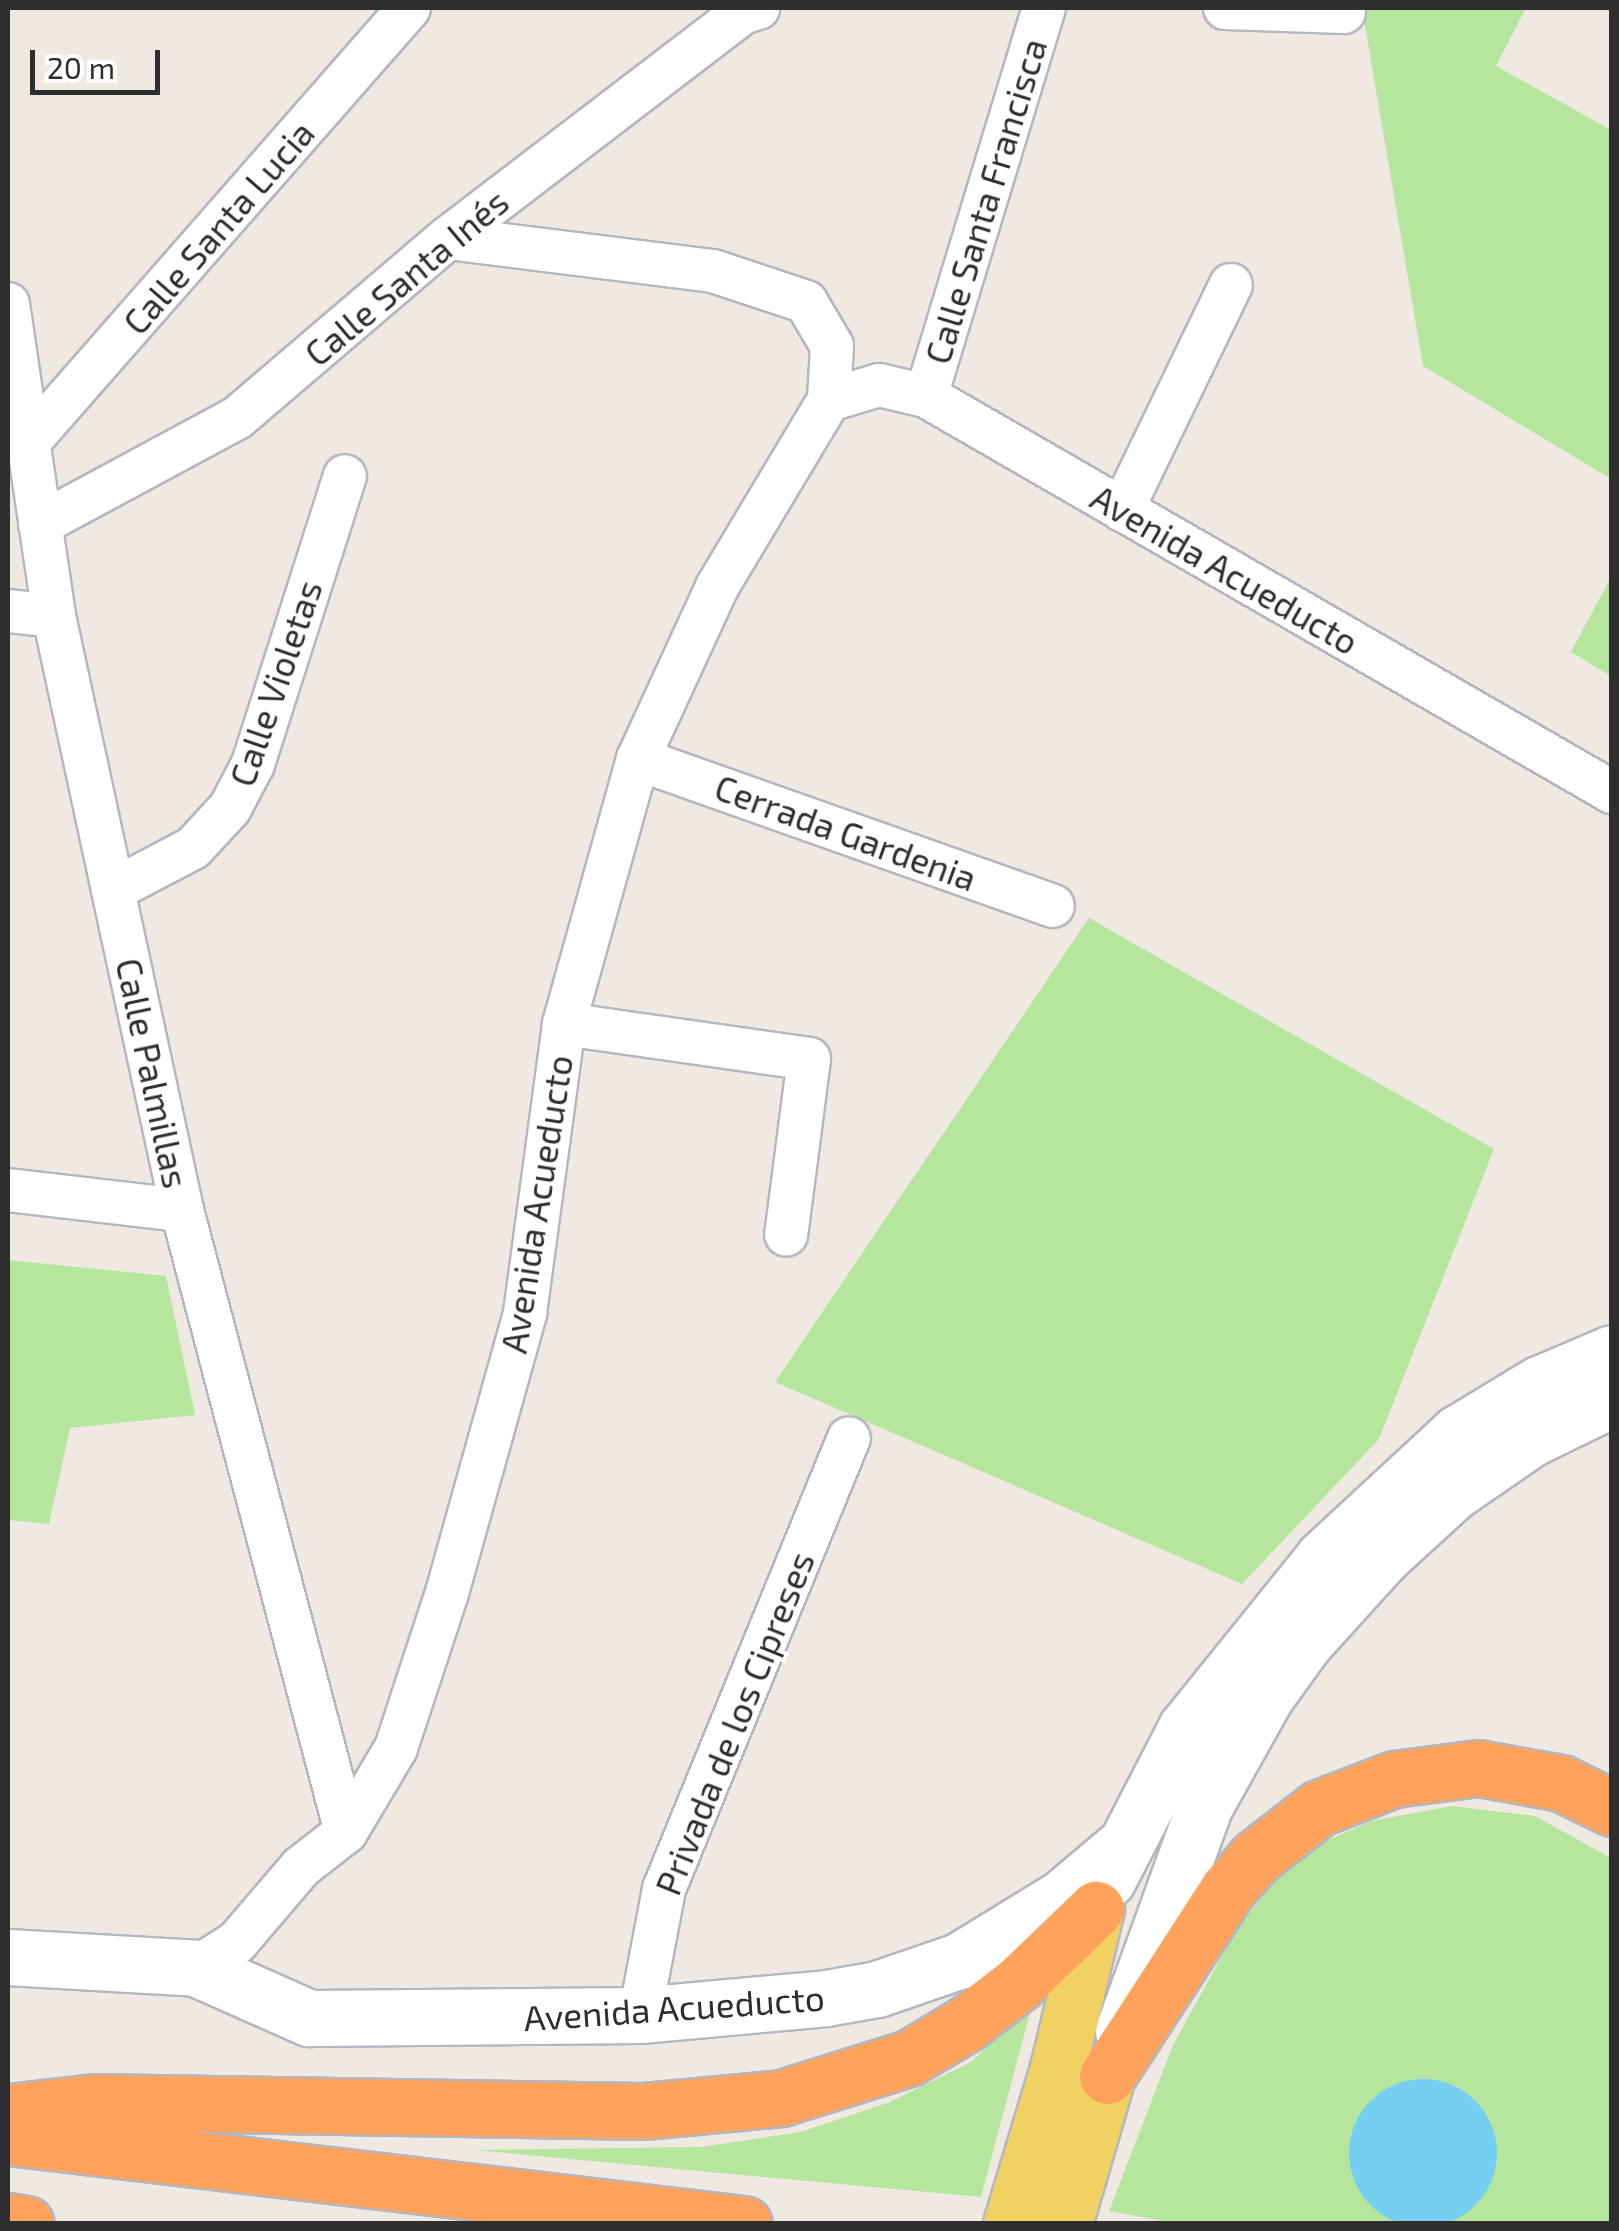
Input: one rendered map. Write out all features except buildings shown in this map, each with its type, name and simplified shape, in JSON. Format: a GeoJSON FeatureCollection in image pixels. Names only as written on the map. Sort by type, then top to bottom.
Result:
{"type":"FeatureCollection","features":[{"type":"Feature","properties":{"kind":"highway"},"geometry":{"type":"LineString","coordinates":[[1107,2076],[1228,1890],[1276,1839],[1319,1808],[1394,1779],[1478,1768],[1560,1783],[1612,1808]]}},
{"type":"Feature","properties":{"kind":"highway"},"geometry":{"type":"LineString","coordinates":[[8,2112],[94,2102],[659,2111],[781,2098],[910,2058],[966,2024],[1020,1984],[1096,1909]]}},
{"type":"Feature","properties":{"kind":"highway"},"geometry":{"type":"LineString","coordinates":[[8,2137],[744,2224]]}},
{"type":"Feature","properties":{"kind":"highway"},"geometry":{"type":"LineString","coordinates":[[8,2221],[26,2224]]}},
{"type":"Feature","properties":{"kind":"main road"},"geometry":{"type":"LineString","coordinates":[[1011,2224],[1058,2068],[1096,1909],[1121,1848],[1186,1728],[1323,1558],[1458,1433],[1539,1384],[1612,1353]]}},
{"type":"Feature","properties":{"kind":"main road"},"geometry":{"type":"LineString","coordinates":[[1064,2224],[1107,2076],[1205,1805],[1266,1696],[1305,1642],[1382,1557],[1453,1492],[1530,1439],[1612,1400]]}},
{"type":"Feature","properties":{"kind":"main road","name":"Avenida Acueducto"},"geometry":{"type":"LineString","coordinates":[[8,1956],[196,1968],[310,2018],[427,2022],[640,2015],[826,1998],[919,1976],[1012,1932],[1121,1848]]}},
{"type":"Feature","properties":{"kind":"street","name":"Calle Santa Lucia"},"geometry":{"type":"LineString","coordinates":[[26,444],[410,8]]}},
{"type":"Feature","properties":{"kind":"street","name":"Calle Santa Inés"},"geometry":{"type":"LineString","coordinates":[[40,524],[237,418],[448,238],[742,13],[758,8]]}},
{"type":"Feature","properties":{"kind":"street","name":"Calle Santa Francisca"},"geometry":{"type":"LineString","coordinates":[[926,396],[1044,8]]}},
{"type":"Feature","properties":{"kind":"street"},"geometry":{"type":"LineString","coordinates":[[1225,8],[1344,12]]}},
{"type":"Feature","properties":{"kind":"street","name":"Avenida Acueducto"},"geometry":{"type":"LineString","coordinates":[[196,1968],[237,1942],[301,1867],[346,1832],[396,1748],[520,1332],[564,1024],[638,758],[717,587],[829,400],[832,346],[806,302],[713,271],[448,238]]}},
{"type":"Feature","properties":{"kind":"street"},"geometry":{"type":"LineString","coordinates":[[1122,510],[1231,285]]}},
{"type":"Feature","properties":{"kind":"street","name":"Calle Palmillas"},"geometry":{"type":"LineString","coordinates":[[8,304],[54,616],[182,1210],[346,1832]]}},
{"type":"Feature","properties":{"kind":"street","name":"Avenida Acueducto"},"geometry":{"type":"LineString","coordinates":[[829,400],[879,385],[926,396],[1612,792]]}},
{"type":"Feature","properties":{"kind":"street","name":"Calle Violetas"},"geometry":{"type":"LineString","coordinates":[[113,890],[193,848],[230,808],[253,764],[345,476]]}},
{"type":"Feature","properties":{"kind":"street"},"geometry":{"type":"LineString","coordinates":[[8,611],[54,616]]}},
{"type":"Feature","properties":{"kind":"street","name":"Cerrada Gardenia"},"geometry":{"type":"LineString","coordinates":[[638,758],[1054,906]]}},
{"type":"Feature","properties":{"kind":"street"},"geometry":{"type":"LineString","coordinates":[[564,1024],[809,1059],[786,1235]]}},
{"type":"Feature","properties":{"kind":"street"},"geometry":{"type":"LineString","coordinates":[[8,1190],[182,1210]]}},
{"type":"Feature","properties":{"kind":"street","name":"Privada de los Cipreses"},"geometry":{"type":"LineString","coordinates":[[640,2015],[664,1889],[849,1438]]}},
{"type":"Feature","properties":{"kind":"green space"},"geometry":{"type":"Polygon","coordinates":[[[1362,8],[1526,8],[1496,66],[1611,130],[1611,479],[1423,366],[1362,8]]]}},
{"type":"Feature","properties":{"kind":"green space"},"geometry":{"type":"Polygon","coordinates":[[[1611,577],[1611,676],[1571,652],[1611,577]]]}},
{"type":"Feature","properties":{"kind":"green space"},"geometry":{"type":"Polygon","coordinates":[[[1089,918],[1494,1149],[1379,1439],[1242,1584],[775,1382],[1089,918]]]}},
{"type":"Feature","properties":{"kind":"green space"},"geometry":{"type":"Polygon","coordinates":[[[8,1260],[166,1276],[195,1415],[70,1428],[49,1524],[8,1520],[8,1260]]]}},
{"type":"Feature","properties":{"kind":"green space"},"geometry":{"type":"Polygon","coordinates":[[[1452,1806],[1535,1816],[1611,1858],[1611,2223],[1180,2224],[1109,2211],[1173,2045],[1238,1927],[1297,1854],[1371,1821],[1452,1806]]]}},
{"type":"Feature","properties":{"kind":"green space"},"geometry":{"type":"Polygon","coordinates":[[[1032,2005],[981,2197],[474,2150],[701,2147],[801,2132],[890,2102],[971,2062],[1032,2005]]]}},
{"type":"Feature","properties":{"kind":"water"},"geometry":{"type":"Polygon","coordinates":[[[1423,2079],[1451,2085],[1475,2101],[1491,2125],[1497,2153],[1491,2181],[1475,2205],[1451,2221],[1423,2227],[1395,2221],[1371,2205],[1355,2181],[1349,2153],[1355,2125],[1371,2101],[1395,2085],[1423,2079]]]}}]}
